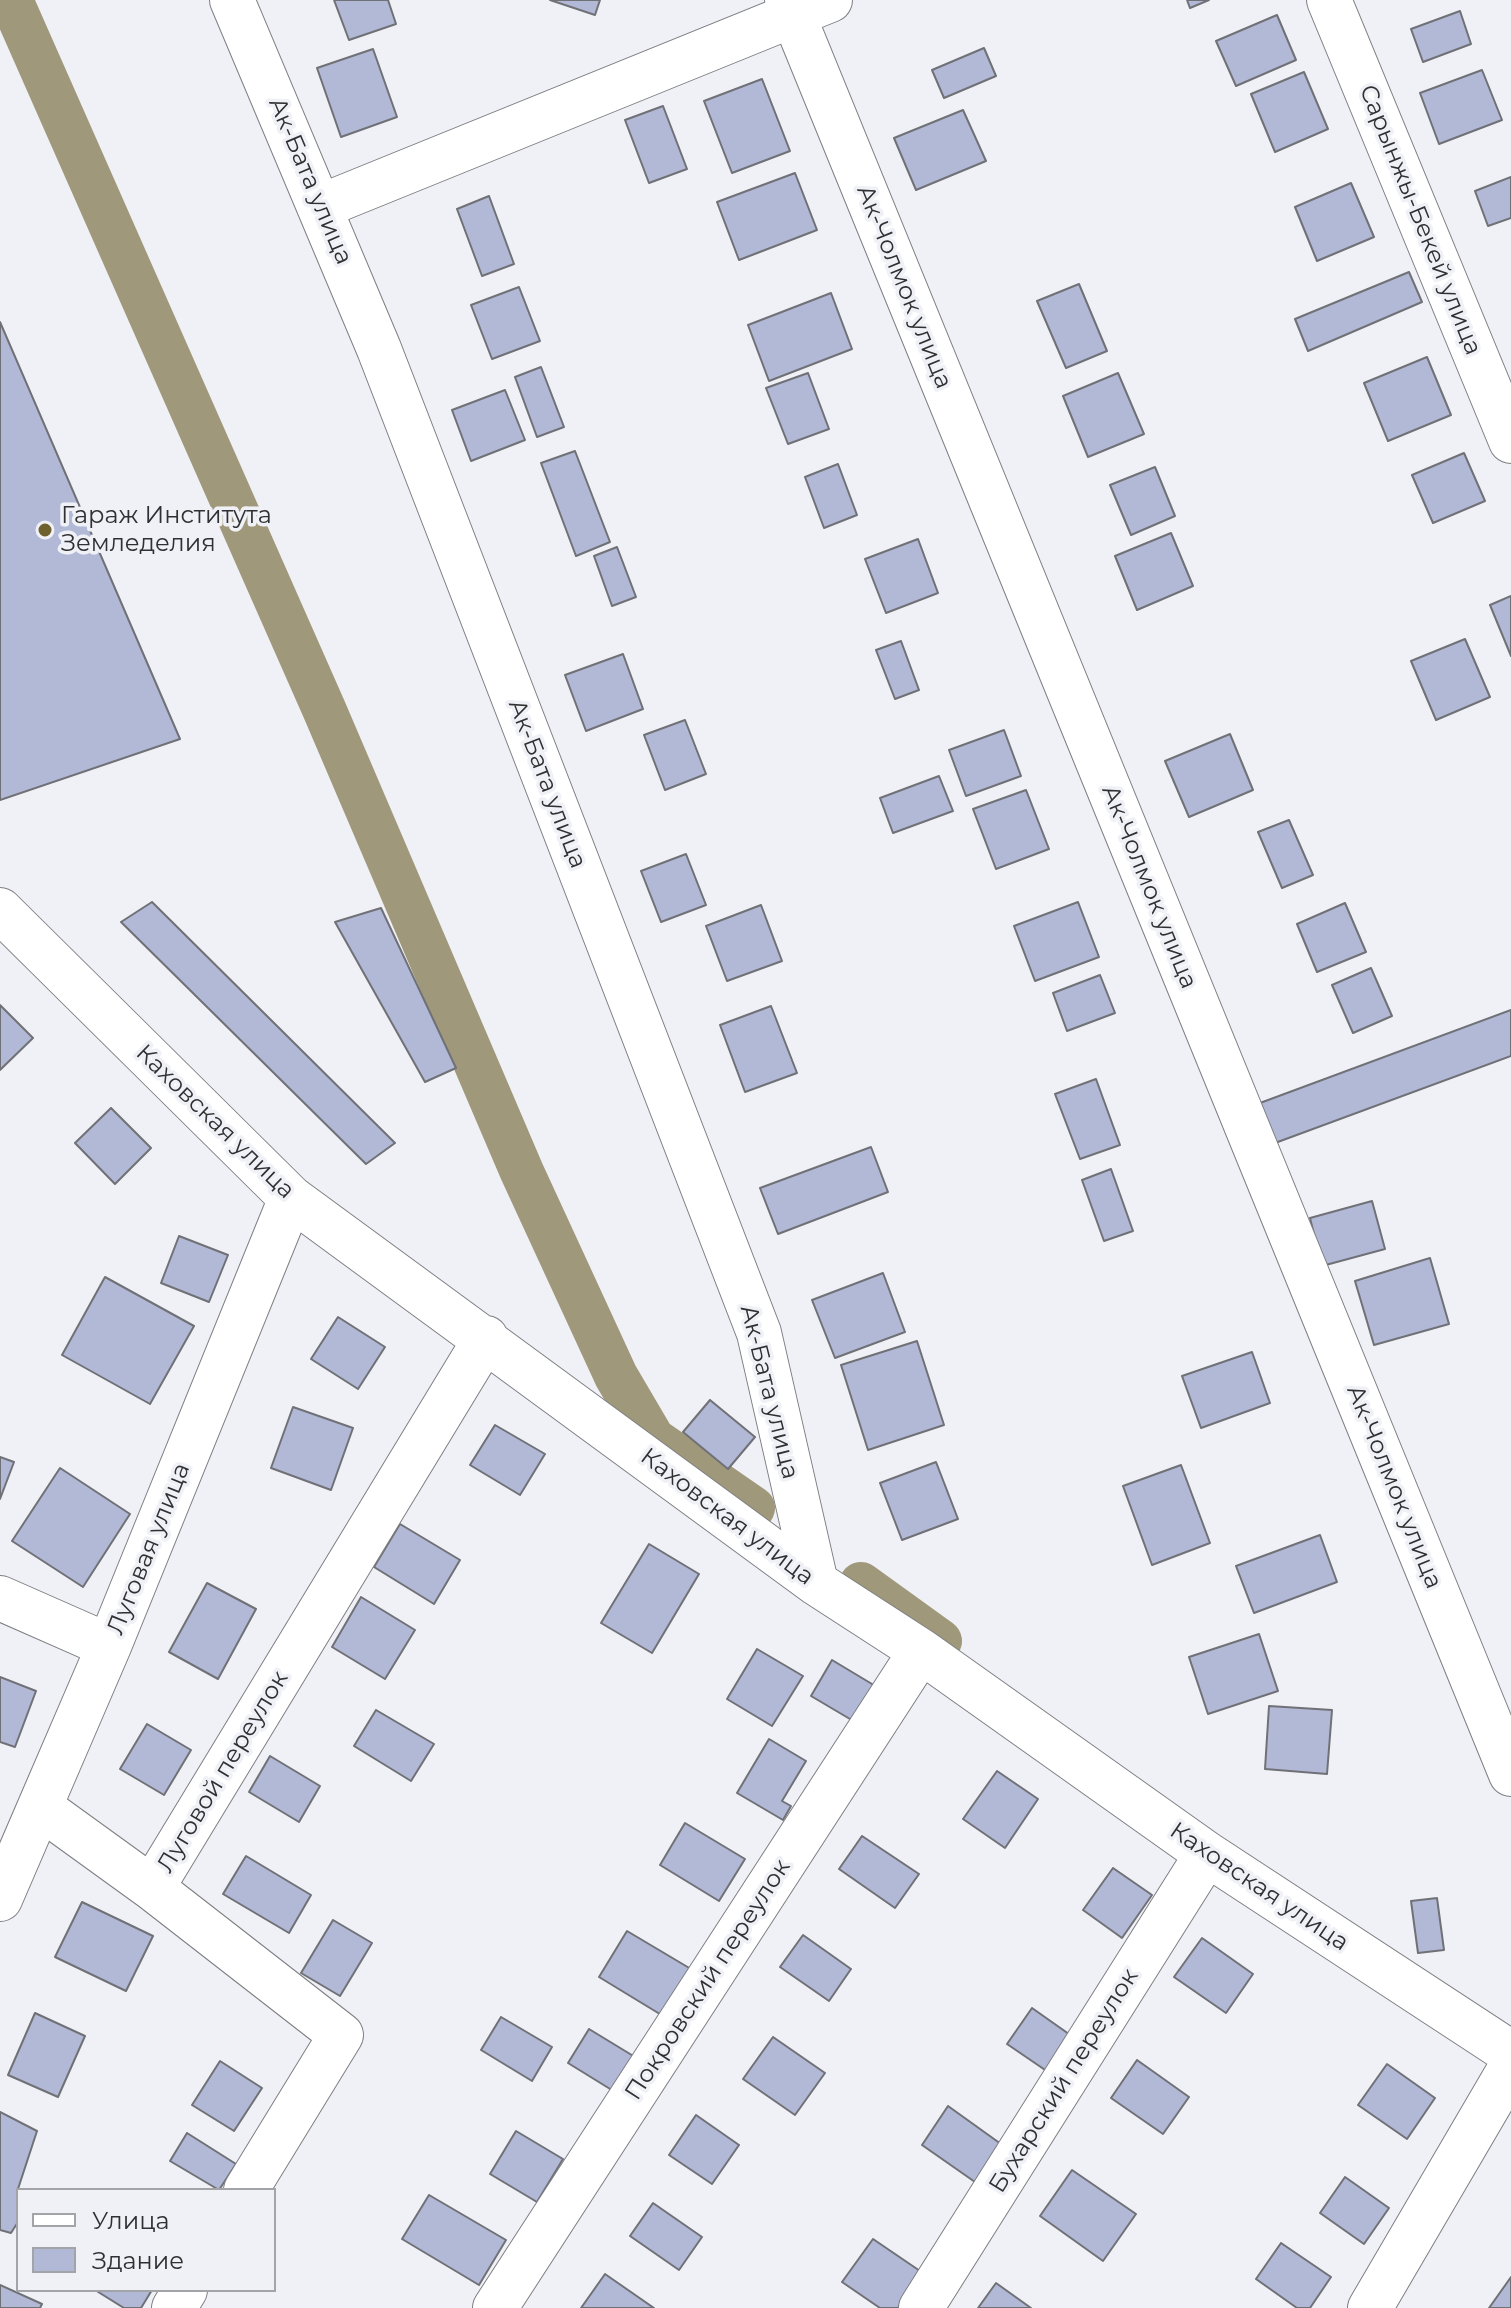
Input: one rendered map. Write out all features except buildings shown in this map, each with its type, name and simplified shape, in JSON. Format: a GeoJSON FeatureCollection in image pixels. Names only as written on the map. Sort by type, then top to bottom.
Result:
{"type":"FeatureCollection","features":[{"type":"Feature","properties":{"kind":"street","name":"Ак-Бата улица"},"geometry":{"type":"LineString","coordinates":[[232,0],[322,206],[759,1333],[816,1583]]}},
{"type":"Feature","properties":{"kind":"street","name":"Сарынжы-Бекей улица"},"geometry":{"type":"LineString","coordinates":[[1329,0],[1511,441]]}},
{"type":"Feature","properties":{"kind":"street"},"geometry":{"type":"LineString","coordinates":[[322,206],[803,5]]}},
{"type":"Feature","properties":{"kind":"street","name":"Ак-Чолмок улица"},"geometry":{"type":"LineString","coordinates":[[803,5],[1511,1774]]}},
{"type":"Feature","properties":{"kind":"street","name":"Каховская улица"},"geometry":{"type":"LineString","coordinates":[[0,910],[291,1198],[486,1338],[816,1583],[921,1651],[1207,1854],[1511,2053]]}},
{"type":"Feature","properties":{"kind":"street","name":"Луговая улица"},"geometry":{"type":"LineString","coordinates":[[0,1899],[109,1646],[291,1198]]}},
{"type":"Feature","properties":{"kind":"street","name":"Луговой переулок"},"geometry":{"type":"LineString","coordinates":[[247,2188],[341,2035],[152,1888],[486,1338]]}},
{"type":"Feature","properties":{"kind":"street"},"geometry":{"type":"LineString","coordinates":[[0,1598],[109,1646]]}},
{"type":"Feature","properties":{"kind":"street","name":"Покровский переулок"},"geometry":{"type":"LineString","coordinates":[[495,2308],[921,1651]]}},
{"type":"Feature","properties":{"kind":"street"},"geometry":{"type":"LineString","coordinates":[[40,1807],[152,1888]]}},
{"type":"Feature","properties":{"kind":"street","name":"Бухарский переулок"},"geometry":{"type":"LineString","coordinates":[[921,2308],[1207,1854]]}},
{"type":"Feature","properties":{"kind":"street"},"geometry":{"type":"LineString","coordinates":[[1370,2308],[1511,2067]]}},
{"type":"Feature","properties":{"kind":"waterway"},"geometry":{"type":"LineString","coordinates":[[11,0],[324,709],[522,1172],[616,1376],[653,1439],[753,1508]]}},
{"type":"Feature","properties":{"kind":"waterway"},"geometry":{"type":"LineString","coordinates":[[861,1584],[940,1641]]}},
{"type":"Feature","properties":{"kind":"place","name":"Гараж Института Земледелия"},"geometry":{"type":"Point","coordinates":[45,530]}}]}
